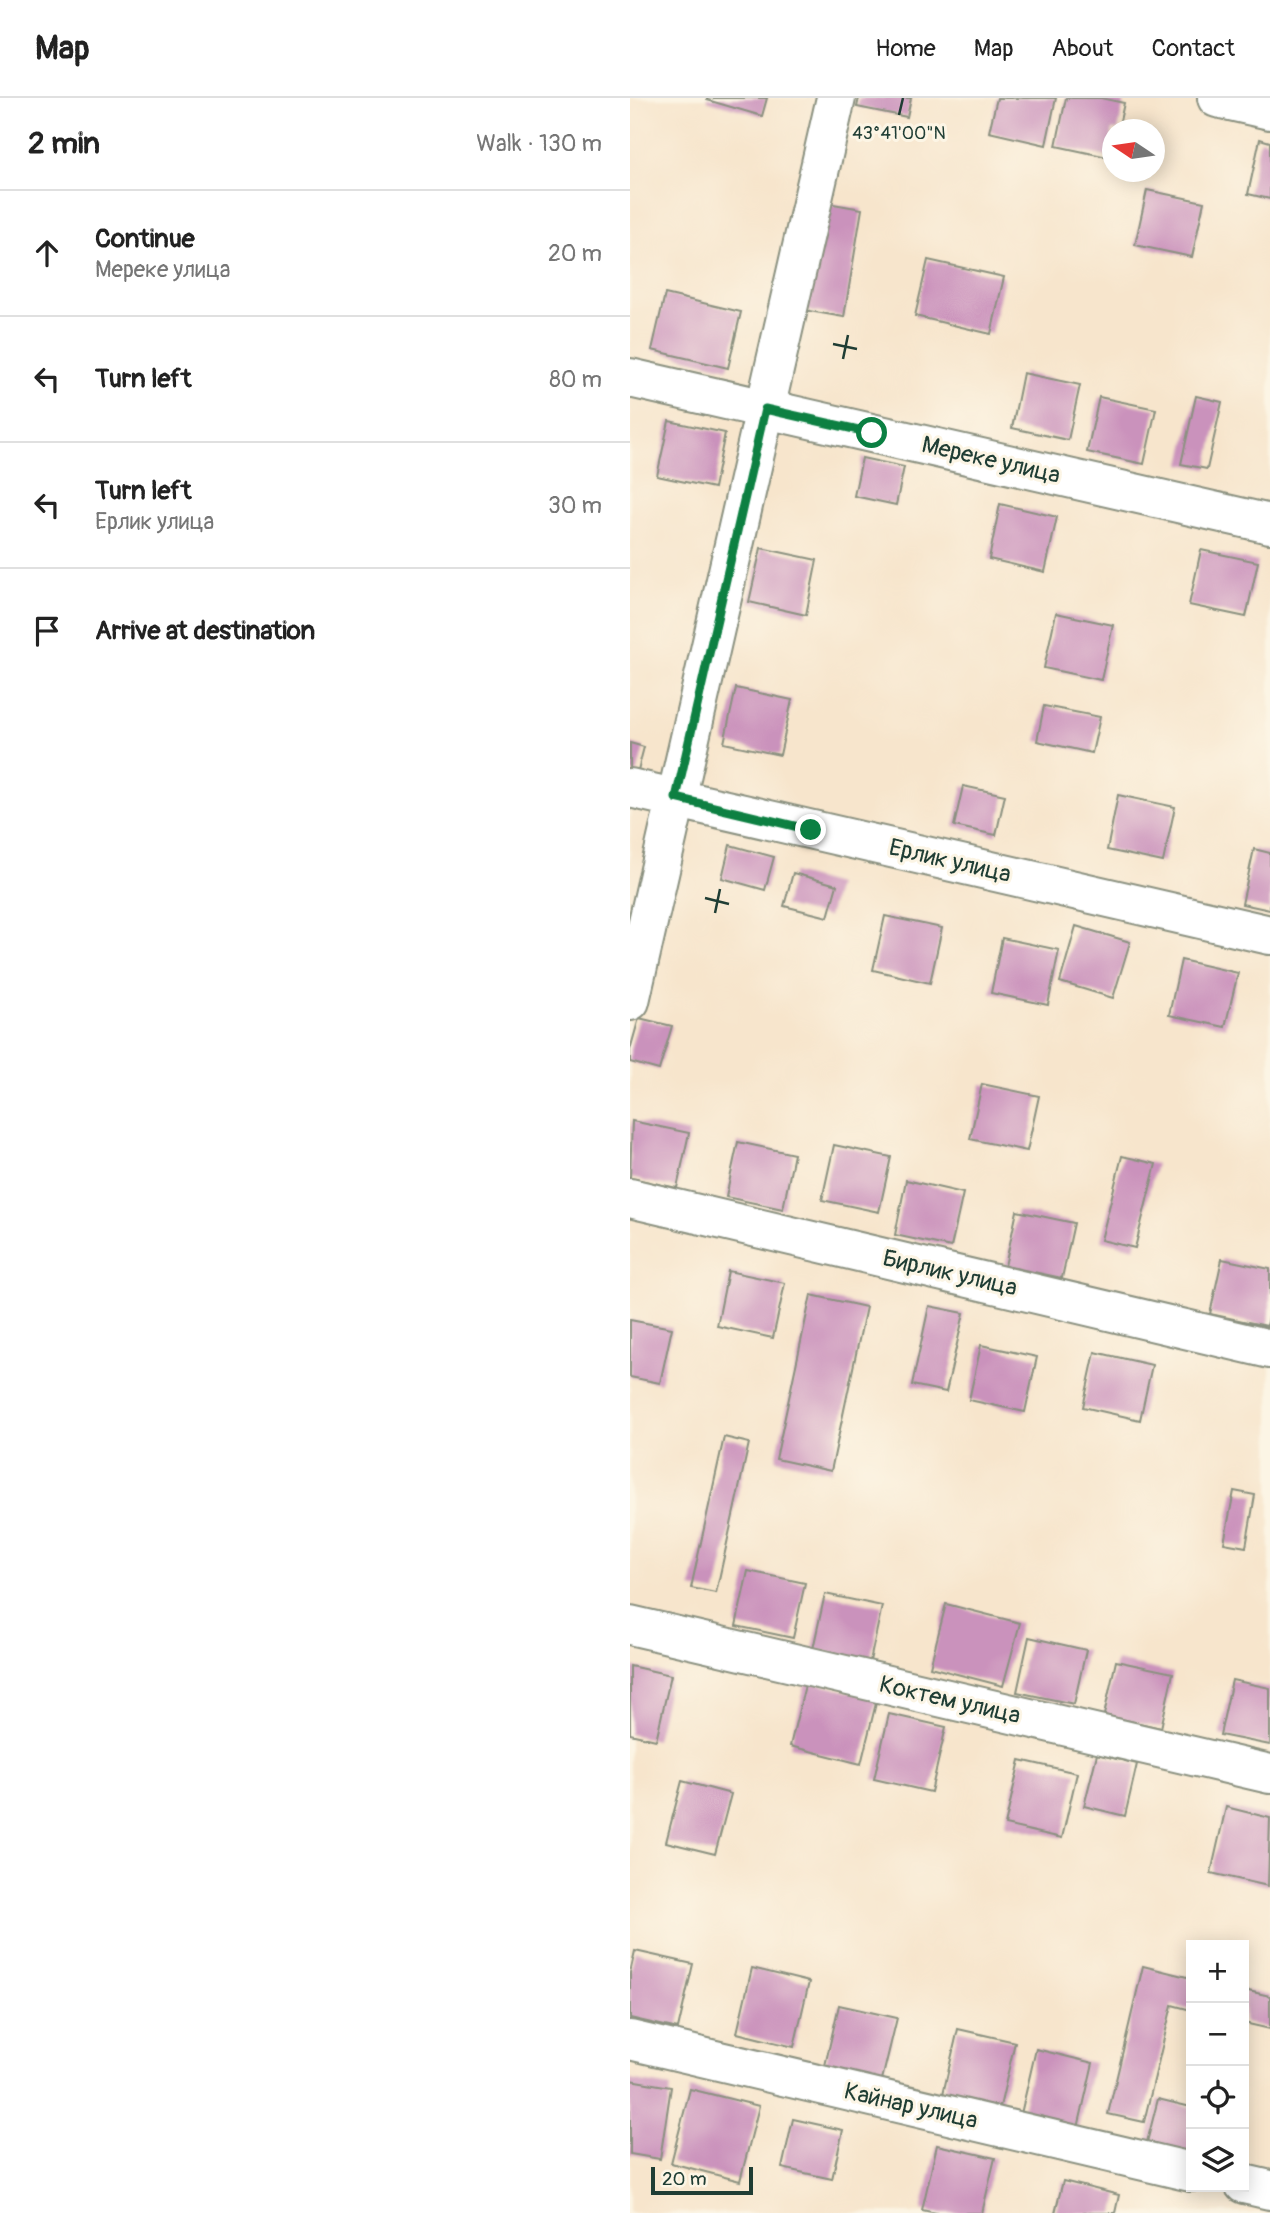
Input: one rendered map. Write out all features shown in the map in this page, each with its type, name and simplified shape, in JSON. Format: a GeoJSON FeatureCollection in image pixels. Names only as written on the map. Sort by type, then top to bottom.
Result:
{"type":"FeatureCollection","features":[{"type":"Feature","properties":{"kind":"street"},"geometry":{"type":"LineString","coordinates":[[630,1001],[836,98]]}},
{"type":"Feature","properties":{"kind":"street"},"geometry":{"type":"LineString","coordinates":[[1217,98],[1270,110]]}},
{"type":"Feature","properties":{"kind":"street","name":"Мереке улица"},"geometry":{"type":"LineString","coordinates":[[630,378],[1270,524]]}},
{"type":"Feature","properties":{"kind":"street","name":"Ерлик улица"},"geometry":{"type":"LineString","coordinates":[[630,788],[1270,935]]}},
{"type":"Feature","properties":{"kind":"street","name":"Бирлик улица"},"geometry":{"type":"LineString","coordinates":[[630,1198],[1270,1349]]}},
{"type":"Feature","properties":{"kind":"street","name":"Коктем улица"},"geometry":{"type":"LineString","coordinates":[[630,1625],[1270,1774]]}},
{"type":"Feature","properties":{"kind":"street","name":"Кайнар улица"},"geometry":{"type":"LineString","coordinates":[[630,2040],[1186,2171]]}},
{"type":"Feature","properties":{"kind":"street"},"geometry":{"type":"LineString","coordinates":[[1249,2185],[1270,2190]]}},
{"type":"Feature","properties":{"kind":"building"},"geometry":{"type":"Polygon","coordinates":[[[707,98],[767,98],[762,116],[707,98]]]}},
{"type":"Feature","properties":{"kind":"building"},"geometry":{"type":"Polygon","coordinates":[[[859,98],[911,98],[907,117],[857,107],[859,98]]]}},
{"type":"Feature","properties":{"kind":"building"},"geometry":{"type":"Polygon","coordinates":[[[997,98],[1056,98],[1046,145],[989,132],[997,98]]]}},
{"type":"Feature","properties":{"kind":"building"},"geometry":{"type":"Polygon","coordinates":[[[1066,98],[1101,98],[1124,103],[1120,119],[1102,119],[1102,156],[1056,146],[1066,98]]]}},
{"type":"Feature","properties":{"kind":"building"},"geometry":{"type":"Polygon","coordinates":[[[1260,139],[1270,142],[1270,199],[1248,194],[1260,139]]]}},
{"type":"Feature","properties":{"kind":"building"},"geometry":{"type":"Polygon","coordinates":[[[1147,190],[1204,202],[1192,257],[1135,245],[1147,190]]]}},
{"type":"Feature","properties":{"kind":"building"},"geometry":{"type":"Polygon","coordinates":[[[822,202],[862,209],[844,317],[803,310],[822,202]]]}},
{"type":"Feature","properties":{"kind":"building"},"geometry":{"type":"Polygon","coordinates":[[[928,260],[1004,277],[991,334],[915,316],[928,260]]]}},
{"type":"Feature","properties":{"kind":"building"},"geometry":{"type":"Polygon","coordinates":[[[665,294],[741,312],[728,368],[652,350],[665,294]]]}},
{"type":"Feature","properties":{"kind":"building"},"geometry":{"type":"Polygon","coordinates":[[[1023,373],[1080,385],[1068,440],[1012,428],[1023,373]]]}},
{"type":"Feature","properties":{"kind":"building"},"geometry":{"type":"Polygon","coordinates":[[[1196,396],[1222,402],[1207,469],[1181,464],[1196,396]]]}},
{"type":"Feature","properties":{"kind":"building"},"geometry":{"type":"Polygon","coordinates":[[[1099,397],[1156,409],[1144,464],[1087,452],[1099,397]]]}},
{"type":"Feature","properties":{"kind":"building"},"geometry":{"type":"Polygon","coordinates":[[[669,421],[725,433],[714,488],[657,476],[669,421]]]}},
{"type":"Feature","properties":{"kind":"building"},"geometry":{"type":"Polygon","coordinates":[[[862,458],[904,467],[896,505],[854,496],[862,458]]]}},
{"type":"Feature","properties":{"kind":"building"},"geometry":{"type":"Polygon","coordinates":[[[1000,504],[1057,517],[1045,572],[989,559],[1000,504]]]}},
{"type":"Feature","properties":{"kind":"building"},"geometry":{"type":"Polygon","coordinates":[[[761,548],[817,560],[806,615],[749,602],[761,548]]]}},
{"type":"Feature","properties":{"kind":"building"},"geometry":{"type":"Polygon","coordinates":[[[1201,550],[1258,562],[1246,617],[1189,605],[1201,550]]]}},
{"type":"Feature","properties":{"kind":"building"},"geometry":{"type":"Polygon","coordinates":[[[1056,613],[1113,625],[1101,680],[1044,668],[1056,613]]]}},
{"type":"Feature","properties":{"kind":"building"},"geometry":{"type":"Polygon","coordinates":[[[736,688],[792,700],[780,755],[724,743],[736,688]]]}},
{"type":"Feature","properties":{"kind":"building"},"geometry":{"type":"Polygon","coordinates":[[[1044,706],[1100,717],[1092,753],[1037,741],[1044,706]]]}},
{"type":"Feature","properties":{"kind":"building"},"geometry":{"type":"Polygon","coordinates":[[[630,743],[644,747],[637,774],[630,772],[630,743]]]}},
{"type":"Feature","properties":{"kind":"building"},"geometry":{"type":"Polygon","coordinates":[[[963,786],[1005,795],[996,835],[954,826],[963,786]]]}},
{"type":"Feature","properties":{"kind":"building"},"geometry":{"type":"Polygon","coordinates":[[[1118,795],[1175,807],[1163,862],[1107,850],[1118,795]]]}},
{"type":"Feature","properties":{"kind":"building"},"geometry":{"type":"Polygon","coordinates":[[[730,845],[774,857],[765,890],[722,878],[730,845]]]}},
{"type":"Feature","properties":{"kind":"building"},"geometry":{"type":"Polygon","coordinates":[[[1254,849],[1270,853],[1270,910],[1242,904],[1254,849]]]}},
{"type":"Feature","properties":{"kind":"building"},"geometry":{"type":"Polygon","coordinates":[[[793,873],[837,885],[828,917],[784,906],[793,873]]]}},
{"type":"Feature","properties":{"kind":"building"},"geometry":{"type":"Polygon","coordinates":[[[885,916],[942,928],[930,983],[873,970],[885,916]]]}},
{"type":"Feature","properties":{"kind":"building"},"geometry":{"type":"Polygon","coordinates":[[[1076,926],[1130,942],[1113,998],[1060,982],[1076,926]]]}},
{"type":"Feature","properties":{"kind":"building"},"geometry":{"type":"Polygon","coordinates":[[[1002,938],[1059,950],[1048,1005],[991,993],[1002,938]]]}},
{"type":"Feature","properties":{"kind":"building"},"geometry":{"type":"Polygon","coordinates":[[[1181,960],[1238,973],[1225,1027],[1169,1015],[1181,960]]]}},
{"type":"Feature","properties":{"kind":"building"},"geometry":{"type":"Polygon","coordinates":[[[639,1018],[672,1026],[659,1070],[630,1062],[630,1050],[639,1018]]]}},
{"type":"Feature","properties":{"kind":"building"},"geometry":{"type":"Polygon","coordinates":[[[982,1084],[1039,1096],[1027,1151],[970,1139],[982,1084]]]}},
{"type":"Feature","properties":{"kind":"building"},"geometry":{"type":"Polygon","coordinates":[[[632,1121],[689,1133],[677,1188],[630,1178],[632,1121]]]}},
{"type":"Feature","properties":{"kind":"building"},"geometry":{"type":"Polygon","coordinates":[[[738,1142],[794,1154],[783,1209],[726,1197],[738,1142]]]}},
{"type":"Feature","properties":{"kind":"building"},"geometry":{"type":"Polygon","coordinates":[[[834,1145],[891,1157],[879,1212],[822,1200],[834,1145]]]}},
{"type":"Feature","properties":{"kind":"building"},"geometry":{"type":"Polygon","coordinates":[[[1122,1156],[1156,1164],[1135,1248],[1101,1240],[1122,1156]]]}},
{"type":"Feature","properties":{"kind":"building"},"geometry":{"type":"Polygon","coordinates":[[[906,1180],[963,1193],[951,1247],[895,1235],[906,1180]]]}},
{"type":"Feature","properties":{"kind":"building"},"geometry":{"type":"Polygon","coordinates":[[[1017,1211],[1074,1223],[1062,1278],[1005,1266],[1017,1211]]]}},
{"type":"Feature","properties":{"kind":"building"},"geometry":{"type":"Polygon","coordinates":[[[1222,1259],[1270,1269],[1270,1313],[1267,1326],[1210,1314],[1222,1259]]]}},
{"type":"Feature","properties":{"kind":"building"},"geometry":{"type":"Polygon","coordinates":[[[728,1271],[785,1283],[773,1338],[717,1326],[728,1271]]]}},
{"type":"Feature","properties":{"kind":"building"},"geometry":{"type":"Polygon","coordinates":[[[811,1295],[866,1307],[831,1471],[776,1459],[811,1295]]]}},
{"type":"Feature","properties":{"kind":"building"},"geometry":{"type":"Polygon","coordinates":[[[929,1306],[964,1313],[946,1392],[912,1385],[929,1306]]]}},
{"type":"Feature","properties":{"kind":"building"},"geometry":{"type":"Polygon","coordinates":[[[630,1320],[672,1328],[660,1383],[630,1377],[630,1320]]]}},
{"type":"Feature","properties":{"kind":"building"},"geometry":{"type":"Polygon","coordinates":[[[981,1345],[1037,1357],[1025,1412],[969,1400],[981,1345]]]}},
{"type":"Feature","properties":{"kind":"building"},"geometry":{"type":"Polygon","coordinates":[[[1095,1352],[1152,1365],[1140,1420],[1083,1407],[1095,1352]]]}},
{"type":"Feature","properties":{"kind":"building"},"geometry":{"type":"Polygon","coordinates":[[[724,1437],[749,1443],[716,1593],[691,1588],[724,1437]]]}},
{"type":"Feature","properties":{"kind":"building"},"geometry":{"type":"Polygon","coordinates":[[[1234,1491],[1255,1495],[1246,1547],[1224,1543],[1234,1491]]]}},
{"type":"Feature","properties":{"kind":"building"},"geometry":{"type":"Polygon","coordinates":[[[748,1571],[805,1583],[793,1638],[736,1626],[748,1571]]]}},
{"type":"Feature","properties":{"kind":"building"},"geometry":{"type":"Polygon","coordinates":[[[825,1594],[882,1606],[870,1661],[813,1649],[825,1594]]]}},
{"type":"Feature","properties":{"kind":"building"},"geometry":{"type":"Polygon","coordinates":[[[946,1604],[1020,1623],[1003,1686],[930,1667],[946,1604]]]}},
{"type":"Feature","properties":{"kind":"building"},"geometry":{"type":"Polygon","coordinates":[[[1029,1637],[1086,1650],[1074,1704],[1017,1692],[1029,1637]]]}},
{"type":"Feature","properties":{"kind":"building"},"geometry":{"type":"Polygon","coordinates":[[[1116,1661],[1173,1673],[1161,1728],[1104,1715],[1116,1661]]]}},
{"type":"Feature","properties":{"kind":"building"},"geometry":{"type":"Polygon","coordinates":[[[630,1666],[671,1675],[656,1740],[630,1734],[630,1666]]]}},
{"type":"Feature","properties":{"kind":"building"},"geometry":{"type":"Polygon","coordinates":[[[1232,1680],[1270,1688],[1270,1745],[1220,1735],[1232,1680]]]}},
{"type":"Feature","properties":{"kind":"building"},"geometry":{"type":"Polygon","coordinates":[[[806,1681],[877,1699],[861,1764],[790,1746],[806,1681]]]}},
{"type":"Feature","properties":{"kind":"building"},"geometry":{"type":"Polygon","coordinates":[[[889,1714],[946,1727],[931,1792],[874,1779],[889,1714]]]}},
{"type":"Feature","properties":{"kind":"building"},"geometry":{"type":"Polygon","coordinates":[[[1097,1754],[1137,1764],[1125,1816],[1084,1806],[1097,1754]]]}},
{"type":"Feature","properties":{"kind":"building"},"geometry":{"type":"Polygon","coordinates":[[[1020,1760],[1077,1773],[1062,1838],[1005,1825],[1020,1760]]]}},
{"type":"Feature","properties":{"kind":"building"},"geometry":{"type":"Polygon","coordinates":[[[682,1781],[731,1794],[715,1854],[666,1842],[682,1781]]]}},
{"type":"Feature","properties":{"kind":"building"},"geometry":{"type":"Polygon","coordinates":[[[1226,1807],[1270,1818],[1268,1886],[1211,1873],[1226,1807]]]}},
{"type":"Feature","properties":{"kind":"building"},"geometry":{"type":"Polygon","coordinates":[[[635,1951],[693,1964],[678,2029],[630,2018],[630,1973],[635,1951]]]}},
{"type":"Feature","properties":{"kind":"building"},"geometry":{"type":"Polygon","coordinates":[[[1143,1966],[1186,1977],[1186,2009],[1172,2005],[1144,2122],[1108,2114],[1143,1966]]]}},
{"type":"Feature","properties":{"kind":"building"},"geometry":{"type":"Polygon","coordinates":[[[752,1968],[809,1982],[794,2047],[737,2033],[752,1968]]]}},
{"type":"Feature","properties":{"kind":"building"},"geometry":{"type":"Polygon","coordinates":[[[1249,1991],[1270,1996],[1270,2029],[1249,2024],[1249,1991]]]}},
{"type":"Feature","properties":{"kind":"building"},"geometry":{"type":"Polygon","coordinates":[[[839,2005],[897,2018],[881,2084],[824,2070],[839,2005]]]}},
{"type":"Feature","properties":{"kind":"building"},"geometry":{"type":"Polygon","coordinates":[[[958,2029],[1015,2042],[1000,2107],[943,2094],[958,2029]]]}},
{"type":"Feature","properties":{"kind":"building"},"geometry":{"type":"Polygon","coordinates":[[[1036,2049],[1093,2063],[1078,2128],[1021,2114],[1036,2049]]]}},
{"type":"Feature","properties":{"kind":"building"},"geometry":{"type":"Polygon","coordinates":[[[630,2080],[671,2087],[660,2159],[630,2154],[630,2080]]]}},
{"type":"Feature","properties":{"kind":"building"},"geometry":{"type":"Polygon","coordinates":[[[690,2089],[759,2106],[740,2181],[671,2163],[690,2089]]]}},
{"type":"Feature","properties":{"kind":"building"},"geometry":{"type":"Polygon","coordinates":[[[1158,2099],[1186,2106],[1186,2152],[1147,2142],[1158,2099]]]}},
{"type":"Feature","properties":{"kind":"building"},"geometry":{"type":"Polygon","coordinates":[[[793,2119],[843,2130],[832,2179],[782,2168],[793,2119]]]}},
{"type":"Feature","properties":{"kind":"building"},"geometry":{"type":"Polygon","coordinates":[[[937,2145],[995,2158],[982,2213],[936,2213],[922,2210],[937,2145]]]}},
{"type":"Feature","properties":{"kind":"building"},"geometry":{"type":"Polygon","coordinates":[[[1063,2181],[1119,2195],[1115,2213],[1055,2213],[1063,2181]]]}},
{"type":"Feature","properties":{"kind":"route"},"geometry":{"type":"LineString","coordinates":[[811,830],[676,798],[765,409],[872,433]]}}]}
